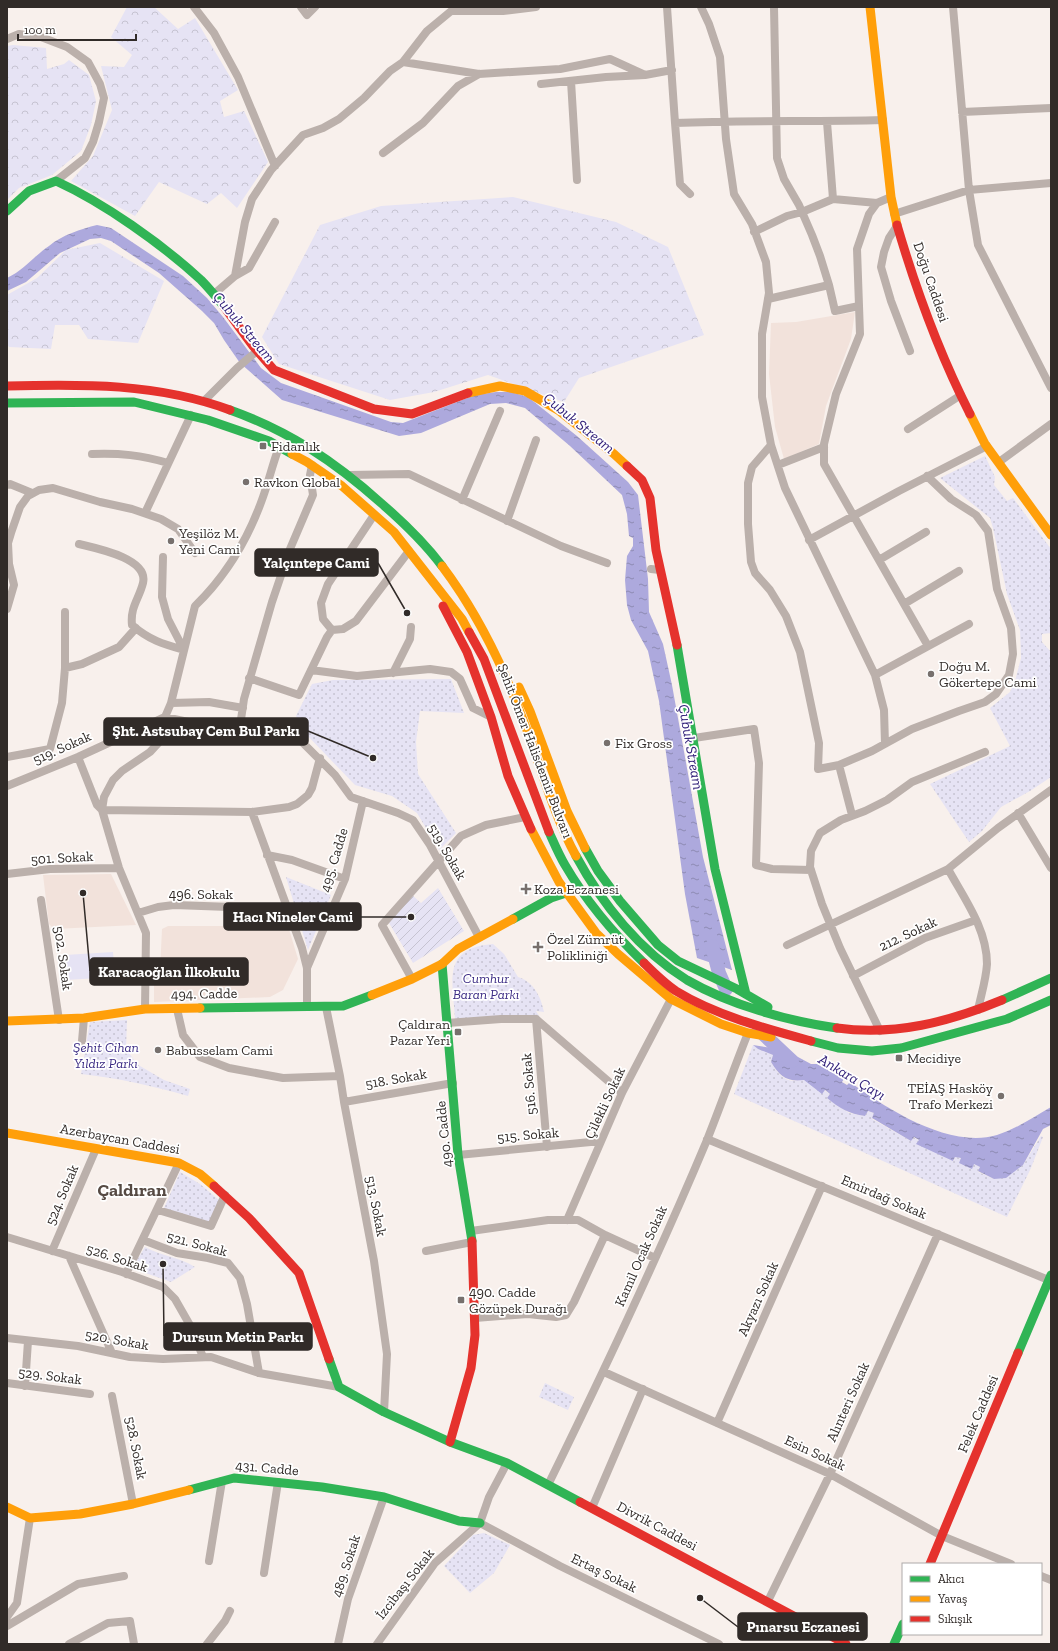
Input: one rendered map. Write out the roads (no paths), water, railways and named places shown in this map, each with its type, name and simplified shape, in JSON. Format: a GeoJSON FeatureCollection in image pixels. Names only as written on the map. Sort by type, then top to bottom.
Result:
{"type":"FeatureCollection","features":[{"type":"Feature","properties":{"kind":"main road","name":"Doğu Caddesi"},"geometry":{"type":"LineString","coordinates":[[870,7],[891,197],[897,226],[919,297],[961,395],[987,446],[1051,535]]}},
{"type":"Feature","properties":{"kind":"main road"},"geometry":{"type":"LineString","coordinates":[[7,211],[29,191],[56,181],[78,191],[164,249],[202,281],[231,314],[254,353],[274,370],[374,409],[412,414],[480,390],[500,386],[525,391],[558,410],[614,454],[642,480],[650,498],[656,570],[682,668],[715,869],[746,994]]}},
{"type":"Feature","properties":{"kind":"main road","name":"Şehit Ömer Halisdemir Bulvarı"},"geometry":{"type":"LineString","coordinates":[[7,386],[98,386],[130,388],[155,390],[204,401],[258,420],[284,433],[326,458],[348,475],[405,523],[485,620],[530,711],[552,773],[576,830],[597,871],[621,902],[658,945],[678,961],[737,989],[786,1017]]}},
{"type":"Feature","properties":{"kind":"main road","name":"Şehit Ömer Halisdemir Bulvarı"},"geometry":{"type":"LineString","coordinates":[[7,403],[134,402],[208,420],[269,441],[312,465],[342,486],[394,532],[462,619],[481,653],[546,826],[565,865],[591,903],[620,940],[649,968],[675,990],[701,1004],[787,1036]]}},
{"type":"Feature","properties":{"kind":"main road","name":"Şehit Ömer Halisdemir Bulvarı"},"geometry":{"type":"LineString","coordinates":[[426,574],[467,652],[491,717],[508,776],[525,817],[566,893],[589,924],[618,954],[672,999],[696,1013],[721,1024],[751,1033],[787,1036],[838,1048],[872,1050],[901,1048],[1007,1019],[1051,1000]]}},
{"type":"Feature","properties":{"kind":"main road","name":"Şehit Ömer Halisdemir Bulvarı"},"geometry":{"type":"LineString","coordinates":[[450,576],[488,640],[521,717],[549,795],[580,863],[624,924],[662,962],[685,978],[714,993],[749,1006],[786,1017],[848,1030],[880,1031],[917,1027],[978,1010],[1051,978]]}},
{"type":"Feature","properties":{"kind":"main road"},"geometry":{"type":"LineString","coordinates":[[541,848],[550,856],[556,858],[564,856],[574,848],[577,840],[576,830]]}},
{"type":"Feature","properties":{"kind":"main road"},"geometry":{"type":"LineString","coordinates":[[581,863],[597,871],[601,884],[592,898],[580,901],[566,893],[563,880],[565,873],[569,868],[581,863]]}},
{"type":"Feature","properties":{"kind":"main road"},"geometry":{"type":"LineString","coordinates":[[442,964],[458,949],[551,898],[566,893]]}},
{"type":"Feature","properties":{"kind":"main road"},"geometry":{"type":"LineString","coordinates":[[589,924],[587,915],[597,901],[602,898],[611,897],[621,902]]}},
{"type":"Feature","properties":{"kind":"main road","name":"494. Cadde"},"geometry":{"type":"LineString","coordinates":[[7,1021],[84,1018],[145,1009],[343,1006],[379,993],[442,964]]}},
{"type":"Feature","properties":{"kind":"main road","name":"490. Cadde"},"geometry":{"type":"LineString","coordinates":[[442,964],[458,1155],[471,1231],[475,1318],[475,1335],[471,1368],[450,1442]]}},
{"type":"Feature","properties":{"kind":"main road","name":"Azerbaycan Caddesi"},"geometry":{"type":"LineString","coordinates":[[7,1133],[179,1163],[200,1174],[249,1218],[299,1273],[339,1387]]}},
{"type":"Feature","properties":{"kind":"main road","name":"Felek Caddesi"},"geometry":{"type":"LineString","coordinates":[[930,1563],[1050,1278]]}},
{"type":"Feature","properties":{"kind":"main road"},"geometry":{"type":"LineString","coordinates":[[339,1387],[384,1412],[450,1442]]}},
{"type":"Feature","properties":{"kind":"main road","name":"Divrik Caddesi"},"geometry":{"type":"LineString","coordinates":[[450,1442],[507,1463],[846,1644]]}},
{"type":"Feature","properties":{"kind":"main road","name":"431. Cadde"},"geometry":{"type":"LineString","coordinates":[[30,1518],[80,1514],[133,1504],[234,1478],[278,1482],[384,1497],[459,1521],[480,1523]]}},
{"type":"Feature","properties":{"kind":"main road"},"geometry":{"type":"LineString","coordinates":[[7,1507],[30,1518]]}},
{"type":"Feature","properties":{"kind":"main road"},"geometry":{"type":"LineString","coordinates":[[894,1644],[902,1626]]}},
{"type":"Feature","properties":{"kind":"street"},"geometry":{"type":"LineString","coordinates":[[194,7],[214,33],[238,77],[275,166]]}},
{"type":"Feature","properties":{"kind":"street"},"geometry":{"type":"LineString","coordinates":[[301,7],[307,15],[315,7]]}},
{"type":"Feature","properties":{"kind":"street"},"geometry":{"type":"LineString","coordinates":[[235,276],[245,222],[252,199],[275,166],[303,135],[324,128],[339,119],[364,98],[390,71],[403,62],[427,31],[455,9],[503,10],[536,7]]}},
{"type":"Feature","properties":{"kind":"street"},"geometry":{"type":"LineString","coordinates":[[667,7],[674,123],[680,184],[690,194]]}},
{"type":"Feature","properties":{"kind":"street"},"geometry":{"type":"LineString","coordinates":[[701,7],[709,24],[720,57],[725,121],[734,194],[754,232],[766,262],[769,293],[762,334],[762,397],[771,445],[785,488],[875,675],[884,710],[885,744]]}},
{"type":"Feature","properties":{"kind":"street"},"geometry":{"type":"LineString","coordinates":[[774,7],[777,158],[784,179],[802,212],[820,256],[829,285],[834,311],[859,306]]}},
{"type":"Feature","properties":{"kind":"street"},"geometry":{"type":"LineString","coordinates":[[953,7],[969,190],[978,245],[1051,388]]}},
{"type":"Feature","properties":{"kind":"street"},"geometry":{"type":"LineString","coordinates":[[7,39],[19,34],[41,37],[68,47],[88,62],[100,84],[104,98],[99,122],[85,158],[56,181]]}},
{"type":"Feature","properties":{"kind":"street"},"geometry":{"type":"LineString","coordinates":[[403,62],[478,74],[560,69],[610,59],[645,75]]}},
{"type":"Feature","properties":{"kind":"street"},"geometry":{"type":"LineString","coordinates":[[541,84],[645,75],[672,70]]}},
{"type":"Feature","properties":{"kind":"street"},"geometry":{"type":"LineString","coordinates":[[383,153],[423,123],[458,86],[478,74]]}},
{"type":"Feature","properties":{"kind":"street"},"geometry":{"type":"LineString","coordinates":[[571,81],[577,180]]}},
{"type":"Feature","properties":{"kind":"street"},"geometry":{"type":"LineString","coordinates":[[962,112],[1051,108]]}},
{"type":"Feature","properties":{"kind":"street"},"geometry":{"type":"LineString","coordinates":[[674,123],[725,121],[827,122],[883,120]]}},
{"type":"Feature","properties":{"kind":"street"},"geometry":{"type":"LineString","coordinates":[[827,122],[833,200]]}},
{"type":"Feature","properties":{"kind":"street"},"geometry":{"type":"LineString","coordinates":[[894,214],[969,190],[1051,183]]}},
{"type":"Feature","properties":{"kind":"street"},"geometry":{"type":"LineString","coordinates":[[754,232],[787,216],[833,200],[877,203],[891,197]]}},
{"type":"Feature","properties":{"kind":"street"},"geometry":{"type":"LineString","coordinates":[[877,203],[869,214],[857,249],[860,334],[836,394],[824,447],[824,464],[928,646]]}},
{"type":"Feature","properties":{"kind":"street"},"geometry":{"type":"LineString","coordinates":[[214,294],[235,276],[249,268],[275,222]]}},
{"type":"Feature","properties":{"kind":"street"},"geometry":{"type":"LineString","coordinates":[[897,226],[889,238],[884,252],[882,267],[891,301],[910,352]]}},
{"type":"Feature","properties":{"kind":"street"},"geometry":{"type":"LineString","coordinates":[[768,299],[829,285]]}},
{"type":"Feature","properties":{"kind":"street"},"geometry":{"type":"LineString","coordinates":[[204,401],[236,368],[254,353]]}},
{"type":"Feature","properties":{"kind":"street"},"geometry":{"type":"LineString","coordinates":[[908,429],[961,395]]}},
{"type":"Feature","properties":{"kind":"street"},"geometry":{"type":"LineString","coordinates":[[462,500],[500,411]]}},
{"type":"Feature","properties":{"kind":"street"},"geometry":{"type":"LineString","coordinates":[[145,513],[191,416]]}},
{"type":"Feature","properties":{"kind":"street"},"geometry":{"type":"LineString","coordinates":[[998,462],[1051,424]]}},
{"type":"Feature","properties":{"kind":"street"},"geometry":{"type":"LineString","coordinates":[[506,521],[536,440]]}},
{"type":"Feature","properties":{"kind":"street"},"geometry":{"type":"LineString","coordinates":[[771,445],[752,467],[748,483],[748,524],[751,562],[755,573],[770,590],[786,616],[800,652],[819,744],[818,769],[839,765],[872,751],[912,729],[959,710],[985,702],[996,694],[1009,675],[1013,654],[1011,628],[997,589],[988,531],[976,515],[952,499],[927,476]]}},
{"type":"Feature","properties":{"kind":"street"},"geometry":{"type":"LineString","coordinates":[[809,540],[927,476],[987,446]]}},
{"type":"Feature","properties":{"kind":"street"},"geometry":{"type":"LineString","coordinates":[[145,1009],[146,933],[119,868],[102,810],[104,797],[113,780],[122,771],[158,745],[164,734],[165,717],[171,703],[195,606],[207,594],[235,556],[263,497],[279,447]]}},
{"type":"Feature","properties":{"kind":"street"},"geometry":{"type":"LineString","coordinates":[[778,465],[824,447]]}},
{"type":"Feature","properties":{"kind":"street"},"geometry":{"type":"LineString","coordinates":[[92,454],[124,454],[143,456],[168,463]]}},
{"type":"Feature","properties":{"kind":"street"},"geometry":{"type":"LineString","coordinates":[[239,733],[242,708],[249,678],[272,602],[290,549],[313,495],[310,475],[312,465]]}},
{"type":"Feature","properties":{"kind":"street"},"geometry":{"type":"LineString","coordinates":[[348,475],[409,474],[561,546],[607,563]]}},
{"type":"Feature","properties":{"kind":"street"},"geometry":{"type":"LineString","coordinates":[[7,485],[10,484],[32,494]]}},
{"type":"Feature","properties":{"kind":"street"},"geometry":{"type":"LineString","coordinates":[[7,609],[14,585],[9,564],[8,543],[20,507],[28,496],[39,490],[53,488],[145,513],[161,519],[178,529],[195,553]]}},
{"type":"Feature","properties":{"kind":"street"},"geometry":{"type":"LineString","coordinates":[[332,630],[323,618],[321,603],[328,584],[374,515]]}},
{"type":"Feature","properties":{"kind":"street"},"geometry":{"type":"LineString","coordinates":[[879,560],[926,532]]}},
{"type":"Feature","properties":{"kind":"street"},"geometry":{"type":"LineString","coordinates":[[79,544],[108,551],[132,562],[142,572],[143,582],[131,614],[132,625],[146,637],[184,650]]}},
{"type":"Feature","properties":{"kind":"street"},"geometry":{"type":"LineString","coordinates":[[249,678],[300,694],[327,636],[332,630],[343,629],[356,621],[409,551]]}},
{"type":"Feature","properties":{"kind":"street"},"geometry":{"type":"LineString","coordinates":[[163,557],[162,597],[168,619],[184,650]]}},
{"type":"Feature","properties":{"kind":"street"},"geometry":{"type":"LineString","coordinates":[[904,604],[959,571]]}},
{"type":"Feature","properties":{"kind":"street"},"geometry":{"type":"LineString","coordinates":[[7,757],[50,749],[62,703],[65,668],[64,612]]}},
{"type":"Feature","properties":{"kind":"street"},"geometry":{"type":"LineString","coordinates":[[875,675],[969,624]]}},
{"type":"Feature","properties":{"kind":"street"},"geometry":{"type":"LineString","coordinates":[[392,673],[410,639],[412,627]]}},
{"type":"Feature","properties":{"kind":"street"},"geometry":{"type":"LineString","coordinates":[[65,668],[82,664],[119,647],[136,628]]}},
{"type":"Feature","properties":{"kind":"street"},"geometry":{"type":"LineString","coordinates":[[311,670],[357,676],[430,669],[451,672],[460,679],[473,708],[491,717]]}},
{"type":"Feature","properties":{"kind":"street"},"geometry":{"type":"LineString","coordinates":[[171,703],[209,702],[242,708]]}},
{"type":"Feature","properties":{"kind":"street","name":"519. Sokak"},"geometry":{"type":"LineString","coordinates":[[7,786],[78,757],[165,717],[239,733],[299,739],[320,758],[351,797],[398,813],[413,820],[430,845],[479,937]]}},
{"type":"Feature","properties":{"kind":"street"},"geometry":{"type":"LineString","coordinates":[[694,738],[754,729],[759,763],[756,865],[772,869],[811,870]]}},
{"type":"Feature","properties":{"kind":"street"},"geometry":{"type":"LineString","coordinates":[[880,1031],[830,924],[811,870],[811,851],[820,833],[841,820],[887,800],[912,782],[985,752]]}},
{"type":"Feature","properties":{"kind":"street"},"geometry":{"type":"LineString","coordinates":[[78,757],[96,805],[102,810],[252,812],[289,807],[304,799],[312,788],[320,758]]}},
{"type":"Feature","properties":{"kind":"street"},"geometry":{"type":"LineString","coordinates":[[839,765],[852,816]]}},
{"type":"Feature","properties":{"kind":"street"},"geometry":{"type":"LineString","coordinates":[[787,945],[948,869],[1018,813],[1051,790]]}},
{"type":"Feature","properties":{"kind":"street","name":"495. Cadde"},"geometry":{"type":"LineString","coordinates":[[307,968],[345,879],[363,801]]}},
{"type":"Feature","properties":{"kind":"street"},"geometry":{"type":"LineString","coordinates":[[252,812],[302,948],[307,968],[307,1006]]}},
{"type":"Feature","properties":{"kind":"street"},"geometry":{"type":"LineString","coordinates":[[1018,813],[1050,865]]}},
{"type":"Feature","properties":{"kind":"street"},"geometry":{"type":"LineString","coordinates":[[412,978],[382,925],[461,836],[486,825],[525,817]]}},
{"type":"Feature","properties":{"kind":"street"},"geometry":{"type":"LineString","coordinates":[[267,855],[292,860],[345,879]]}},
{"type":"Feature","properties":{"kind":"street","name":"501. Sokak"},"geometry":{"type":"LineString","coordinates":[[7,874],[50,869],[119,868]]}},
{"type":"Feature","properties":{"kind":"street"},"geometry":{"type":"LineString","coordinates":[[948,869],[976,920],[984,942],[987,964],[978,1010]]}},
{"type":"Feature","properties":{"kind":"street","name":"502. Sokak"},"geometry":{"type":"LineString","coordinates":[[41,900],[59,1020]]}},
{"type":"Feature","properties":{"kind":"street","name":"496. Sokak"},"geometry":{"type":"LineString","coordinates":[[138,914],[158,907],[174,905],[288,909]]}},
{"type":"Feature","properties":{"kind":"street","name":"212. Sokak"},"geometry":{"type":"LineString","coordinates":[[854,976],[925,938],[976,920]]}},
{"type":"Feature","properties":{"kind":"street","name":"Çilekli Sokak"},"geometry":{"type":"LineString","coordinates":[[567,1220],[622,1093],[672,999]]}},
{"type":"Feature","properties":{"kind":"street","name":"513. Sokak"},"geometry":{"type":"LineString","coordinates":[[326,1007],[374,1261],[387,1354],[384,1412]]}},
{"type":"Feature","properties":{"kind":"street"},"geometry":{"type":"LineString","coordinates":[[177,1009],[183,1035],[200,1057],[229,1068],[283,1078],[340,1076]]}},
{"type":"Feature","properties":{"kind":"street"},"geometry":{"type":"LineString","coordinates":[[82,1041],[84,1018]]}},
{"type":"Feature","properties":{"kind":"street"},"geometry":{"type":"LineString","coordinates":[[447,1023],[501,1018],[536,1019],[622,1093]]}},
{"type":"Feature","properties":{"kind":"street","name":"516. Sokak"},"geometry":{"type":"LineString","coordinates":[[536,1019],[548,1147]]}},
{"type":"Feature","properties":{"kind":"street","name":"Kamil Ocak Sokak"},"geometry":{"type":"LineString","coordinates":[[548,1484],[604,1372],[707,1139],[751,1033]]}},
{"type":"Feature","properties":{"kind":"street","name":"518. Sokak"},"geometry":{"type":"LineString","coordinates":[[344,1102],[453,1083]]}},
{"type":"Feature","properties":{"kind":"street","name":"Emirdağ Sokak"},"geometry":{"type":"LineString","coordinates":[[707,1139],[938,1234],[1050,1278]]}},
{"type":"Feature","properties":{"kind":"street","name":"515. Sokak"},"geometry":{"type":"LineString","coordinates":[[458,1155],[601,1141]]}},
{"type":"Feature","properties":{"kind":"street","name":"524. Sokak"},"geometry":{"type":"LineString","coordinates":[[52,1251],[96,1149]]}},
{"type":"Feature","properties":{"kind":"street"},"geometry":{"type":"LineString","coordinates":[[126,1274],[158,1210],[179,1163]]}},
{"type":"Feature","properties":{"kind":"street","name":"Akyazı Sokak"},"geometry":{"type":"LineString","coordinates":[[717,1423],[822,1186]]}},
{"type":"Feature","properties":{"kind":"street"},"geometry":{"type":"LineString","coordinates":[[158,1210],[211,1226],[225,1195]]}},
{"type":"Feature","properties":{"kind":"street"},"geometry":{"type":"LineString","coordinates":[[471,1231],[548,1220],[578,1220],[605,1235],[655,1258]]}},
{"type":"Feature","properties":{"kind":"street","name":"Alınteri Sokak"},"geometry":{"type":"LineString","coordinates":[[768,1601],[830,1474],[938,1234]]}},
{"type":"Feature","properties":{"kind":"street"},"geometry":{"type":"LineString","coordinates":[[475,1318],[528,1314],[556,1317],[566,1315],[574,1302],[605,1235]]}},
{"type":"Feature","properties":{"kind":"street","name":"526. Sokak"},"geometry":{"type":"LineString","coordinates":[[7,1237],[163,1287],[175,1299],[191,1327],[203,1357]]}},
{"type":"Feature","properties":{"kind":"street","name":"521. Sokak"},"geometry":{"type":"LineString","coordinates":[[143,1240],[177,1253],[228,1263],[240,1278],[247,1304],[259,1373]]}},
{"type":"Feature","properties":{"kind":"street"},"geometry":{"type":"LineString","coordinates":[[426,1251],[472,1242]]}},
{"type":"Feature","properties":{"kind":"street"},"geometry":{"type":"LineString","coordinates":[[69,1256],[112,1353]]}},
{"type":"Feature","properties":{"kind":"street","name":"520. Sokak"},"geometry":{"type":"LineString","coordinates":[[7,1338],[78,1346],[130,1357],[163,1360],[211,1357],[259,1373],[339,1387]]}},
{"type":"Feature","properties":{"kind":"street"},"geometry":{"type":"LineString","coordinates":[[25,1386],[28,1340]]}},
{"type":"Feature","properties":{"kind":"street","name":"Esin Sokak"},"geometry":{"type":"LineString","coordinates":[[604,1372],[830,1474],[942,1536],[1009,1563]]}},
{"type":"Feature","properties":{"kind":"street","name":"529. Sokak"},"geometry":{"type":"LineString","coordinates":[[7,1383],[90,1394]]}},
{"type":"Feature","properties":{"kind":"street"},"geometry":{"type":"LineString","coordinates":[[592,1508],[644,1390]]}},
{"type":"Feature","properties":{"kind":"street","name":"528. Sokak"},"geometry":{"type":"LineString","coordinates":[[112,1396],[133,1504]]}},
{"type":"Feature","properties":{"kind":"street","name":"İzcibaşı Sokak"},"geometry":{"type":"LineString","coordinates":[[377,1644],[435,1562],[480,1523],[489,1497],[507,1463]]}},
{"type":"Feature","properties":{"kind":"street"},"geometry":{"type":"LineString","coordinates":[[210,1561],[222,1481]]}},
{"type":"Feature","properties":{"kind":"street"},"geometry":{"type":"LineString","coordinates":[[264,1574],[278,1482]]}},
{"type":"Feature","properties":{"kind":"street","name":"489. Sokak"},"geometry":{"type":"LineString","coordinates":[[338,1644],[348,1599],[384,1497]]}},
{"type":"Feature","properties":{"kind":"street"},"geometry":{"type":"LineString","coordinates":[[7,1617],[17,1602],[30,1518]]}},
{"type":"Feature","properties":{"kind":"street","name":"Ertaş Sokak"},"geometry":{"type":"LineString","coordinates":[[480,1523],[560,1566],[719,1644]]}},
{"type":"Feature","properties":{"kind":"street"},"geometry":{"type":"LineString","coordinates":[[7,1626],[78,1584],[124,1576]]}},
{"type":"Feature","properties":{"kind":"street"},"geometry":{"type":"LineString","coordinates":[[207,1644],[225,1621],[230,1611]]}},
{"type":"Feature","properties":{"kind":"street"},"geometry":{"type":"LineString","coordinates":[[69,1644],[108,1622],[130,1621],[134,1644]]}},
{"type":"Feature","properties":{"kind":"water"},"geometry":{"type":"Polygon","coordinates":[[[97,225],[111,228],[183,276],[207,298],[261,368],[281,383],[391,422],[403,423],[475,395],[496,392],[511,392],[528,397],[577,436],[628,482],[638,495],[648,579],[649,612],[663,644],[672,685],[703,857],[732,970],[697,958],[685,894],[659,701],[648,651],[631,620],[627,605],[625,580],[627,556],[633,546],[633,538],[629,536],[627,514],[622,495],[570,446],[525,408],[506,403],[490,404],[421,433],[399,436],[282,400],[240,363],[214,323],[202,311],[159,273],[111,241],[101,238],[90,239],[60,253],[26,282],[7,291],[7,278],[19,271],[54,242],[72,233],[97,225]]]}},
{"type":"Feature","properties":{"kind":"water"},"geometry":{"type":"Polygon","coordinates":[[[753,1045],[785,1050],[811,1064],[817,1064],[844,1079],[842,1082],[847,1085],[850,1082],[882,1104],[919,1124],[939,1132],[978,1138],[997,1135],[1018,1126],[1051,1107],[1051,1125],[1043,1129],[1023,1165],[1006,1178],[994,1179],[978,1171],[980,1167],[974,1164],[972,1169],[959,1163],[961,1158],[955,1157],[953,1161],[916,1144],[919,1140],[914,1137],[911,1141],[872,1118],[874,1113],[868,1111],[865,1116],[849,1112],[840,1108],[827,1098],[830,1094],[825,1090],[822,1094],[804,1080],[793,1080],[784,1077],[771,1062],[773,1055],[758,1049],[753,1045]]]}},
{"type":"Feature","properties":{"kind":"waterway","name":"Ankara Çayı"},"geometry":{"type":"LineString","coordinates":[[712,946],[719,973],[726,989]]}},
{"type":"Feature","properties":{"kind":"waterway","name":"Ankara Çayı"},"geometry":{"type":"LineString","coordinates":[[759,1030],[792,1061]]}},
{"type":"Feature","properties":{"kind":"place","name":"Fidanlık"},"geometry":{"type":"Point","coordinates":[263,446]}},
{"type":"Feature","properties":{"kind":"place","name":"Ravkon Global"},"geometry":{"type":"Point","coordinates":[246,482]}},
{"type":"Feature","properties":{"kind":"place","name":"Yeşilöz M. Yeni Cami"},"geometry":{"type":"Point","coordinates":[171,541]}},
{"type":"Feature","properties":{"kind":"place","name":"Yalçıntepe Cami"},"geometry":{"type":"Point","coordinates":[407,613]}},
{"type":"Feature","properties":{"kind":"place","name":"Doğu M. Gökertepe Cami"},"geometry":{"type":"Point","coordinates":[931,674]}},
{"type":"Feature","properties":{"kind":"place","name":"Fix Gross"},"geometry":{"type":"Point","coordinates":[607,743]}},
{"type":"Feature","properties":{"kind":"place","name":"Şht. Astsubay Cem Bul Parkı"},"geometry":{"type":"Point","coordinates":[373,758]}},
{"type":"Feature","properties":{"kind":"place","name":"Koza Eczanesi"},"geometry":{"type":"Point","coordinates":[526,889]}},
{"type":"Feature","properties":{"kind":"place","name":"Karacaoğlan İlkokulu"},"geometry":{"type":"Point","coordinates":[83,893]}},
{"type":"Feature","properties":{"kind":"place","name":"Hacı Nineler Cami"},"geometry":{"type":"Point","coordinates":[411,917]}},
{"type":"Feature","properties":{"kind":"place","name":"Özel Zümrüt Polikliniği"},"geometry":{"type":"Point","coordinates":[538,947]}},
{"type":"Feature","properties":{"kind":"place","name":"Çaldıran Pazar Yeri"},"geometry":{"type":"Point","coordinates":[458,1032]}},
{"type":"Feature","properties":{"kind":"place","name":"Babusselam Cami"},"geometry":{"type":"Point","coordinates":[158,1050]}},
{"type":"Feature","properties":{"kind":"place","name":"Mecidiye"},"geometry":{"type":"Point","coordinates":[899,1058]}},
{"type":"Feature","properties":{"kind":"place","name":"TEİAŞ Hasköy Trafo Merkezi"},"geometry":{"type":"Point","coordinates":[1001,1096]}},
{"type":"Feature","properties":{"kind":"place","name":"Dursun Metin Parkı"},"geometry":{"type":"Point","coordinates":[163,1264]}},
{"type":"Feature","properties":{"kind":"place","name":"490. Cadde Gözüpek Durağı"},"geometry":{"type":"Point","coordinates":[461,1300]}},
{"type":"Feature","properties":{"kind":"place","name":"Pınarsu Eczanesi"},"geometry":{"type":"Point","coordinates":[700,1598]}},
{"type":"Feature","properties":{"kind":"district","name":"Çaldıran"},"geometry":{"type":"Point","coordinates":[132,1190]}},
{"type":"Feature","properties":{"kind":"water label","name":"Çubuk Stream"},"geometry":{"type":"Point","coordinates":[244,327]}},
{"type":"Feature","properties":{"kind":"water label","name":"Çubuk Stream"},"geometry":{"type":"Point","coordinates":[579,423]}},
{"type":"Feature","properties":{"kind":"water label","name":"Çubuk Stream"},"geometry":{"type":"Point","coordinates":[691,747]}},
{"type":"Feature","properties":{"kind":"park label","name":"Cumhur Baran Parkı"},"geometry":{"type":"Point","coordinates":[486,986]}},
{"type":"Feature","properties":{"kind":"park label","name":"Şehit Cihan Yıldız Parkı"},"geometry":{"type":"Point","coordinates":[106,1056]}}]}
